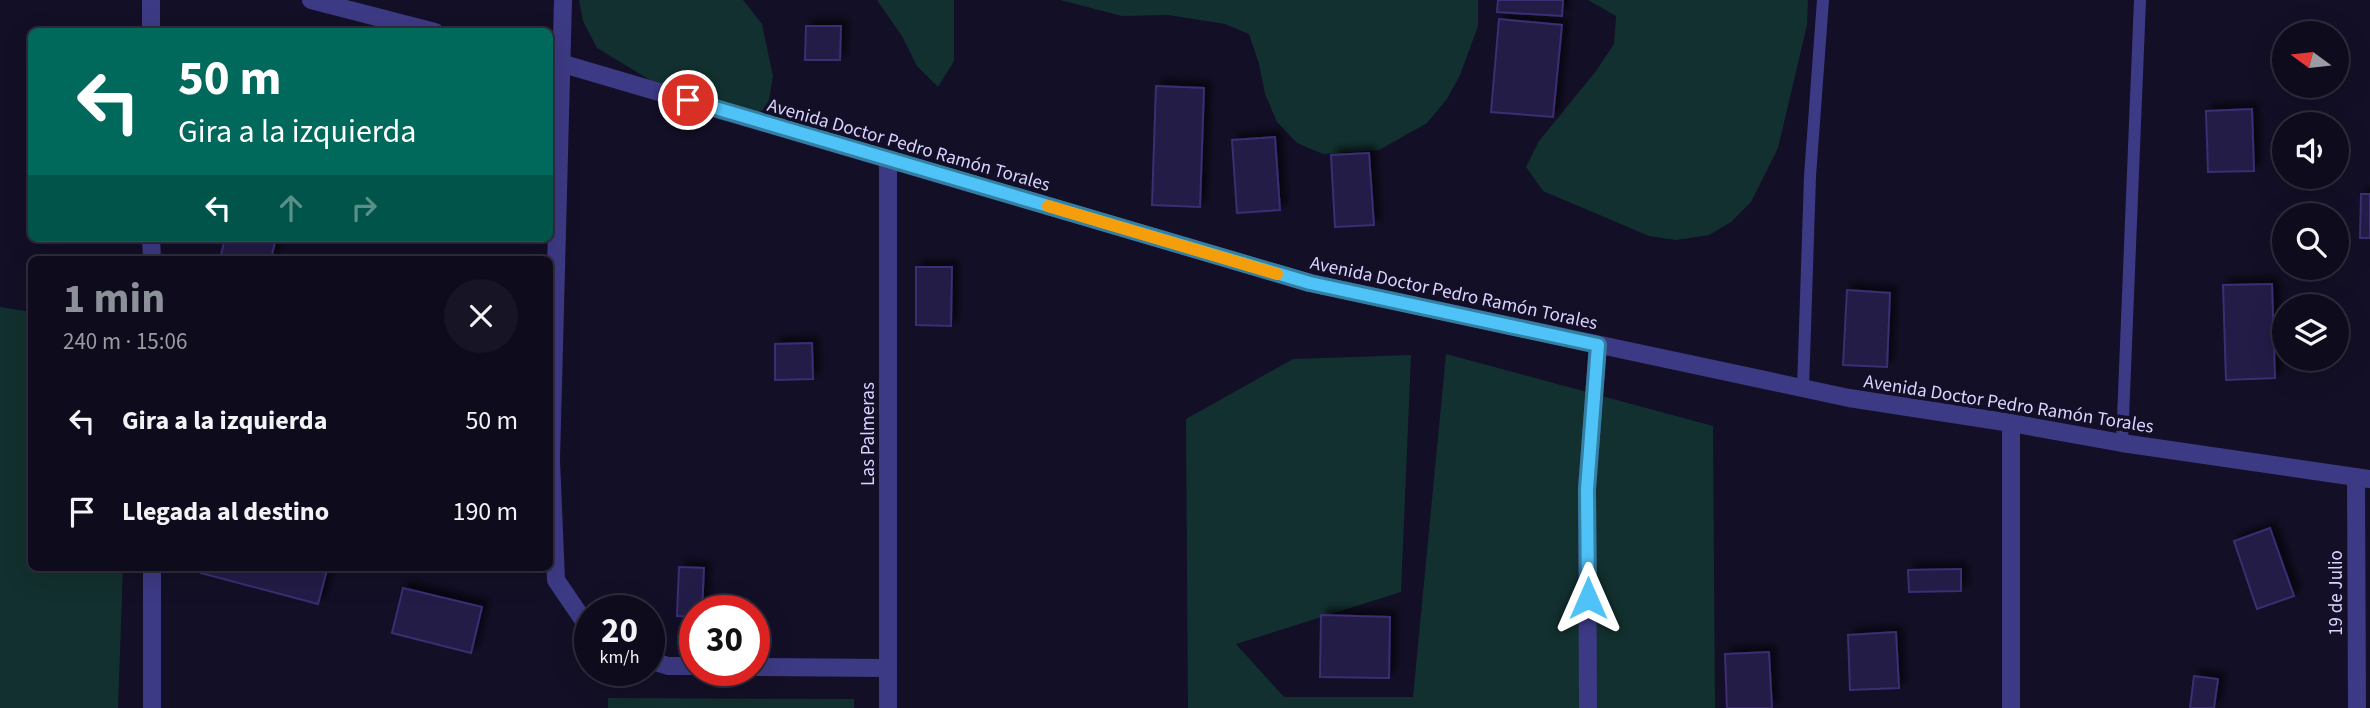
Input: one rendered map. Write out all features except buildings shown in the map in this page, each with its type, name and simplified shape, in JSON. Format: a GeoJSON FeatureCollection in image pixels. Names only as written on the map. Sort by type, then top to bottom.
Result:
{"type":"FeatureCollection","features":[{"type":"Feature","properties":{"kind":"street"},"geometry":{"type":"LineString","coordinates":[[151,0],[151,28]]}},
{"type":"Feature","properties":{"kind":"street"},"geometry":{"type":"LineString","coordinates":[[311,0],[420,28]]}},
{"type":"Feature","properties":{"kind":"street"},"geometry":{"type":"LineString","coordinates":[[553,285],[556,62],[563,0]]}},
{"type":"Feature","properties":{"kind":"street","name":"Avenida Doctor Pedro Ramón Torales"},"geometry":{"type":"LineString","coordinates":[[556,62],[1310,283],[1849,398],[2122,443],[2363,478]]}},
{"type":"Feature","properties":{"kind":"street","name":"Las Palmeras"},"geometry":{"type":"LineString","coordinates":[[888,159],[888,708]]}},
{"type":"Feature","properties":{"kind":"street"},"geometry":{"type":"LineString","coordinates":[[1588,708],[1587,489],[1598,345]]}},
{"type":"Feature","properties":{"kind":"street"},"geometry":{"type":"LineString","coordinates":[[2011,423],[2011,708]]}},
{"type":"Feature","properties":{"kind":"street","name":"19 de Julio"},"geometry":{"type":"LineString","coordinates":[[2357,708],[2363,478]]}},
{"type":"Feature","properties":{"kind":"street"},"geometry":{"type":"LineString","coordinates":[[553,492],[556,580],[574,606]]}},
{"type":"Feature","properties":{"kind":"street"},"geometry":{"type":"LineString","coordinates":[[152,571],[152,708]]}},
{"type":"Feature","properties":{"kind":"street"},"geometry":{"type":"LineString","coordinates":[[770,667],[888,668]]}},
{"type":"Feature","properties":{"kind":"lane"},"geometry":{"type":"LineString","coordinates":[[1803,389],[1810,176],[1823,0]]}},
{"type":"Feature","properties":{"kind":"lane"},"geometry":{"type":"LineString","coordinates":[[2122,443],[2140,0]]}},
{"type":"Feature","properties":{"kind":"green space"},"geometry":{"type":"Polygon","coordinates":[[[579,0],[743,0],[762,24],[773,76],[768,106],[746,123],[720,120],[696,108],[597,48],[583,21],[579,0]]]}},
{"type":"Feature","properties":{"kind":"green space"},"geometry":{"type":"Polygon","coordinates":[[[877,0],[954,0],[954,61],[938,87],[917,66],[902,36],[877,0]]]}},
{"type":"Feature","properties":{"kind":"green space"},"geometry":{"type":"Polygon","coordinates":[[[1060,0],[1478,0],[1478,26],[1460,75],[1447,99],[1427,123],[1379,150],[1323,154],[1297,143],[1277,122],[1265,94],[1249,34],[1225,24],[1168,15],[1122,16],[1060,0]]]}},
{"type":"Feature","properties":{"kind":"green space"},"geometry":{"type":"Polygon","coordinates":[[[1588,0],[1808,0],[1807,25],[1778,148],[1751,202],[1731,222],[1709,235],[1676,240],[1649,236],[1543,191],[1526,167],[1539,141],[1596,71],[1614,44],[1616,16],[1588,0]]]}},
{"type":"Feature","properties":{"kind":"green space"},"geometry":{"type":"Polygon","coordinates":[[[0,307],[28,312],[28,571],[123,571],[118,708],[0,708],[0,307]]]}},
{"type":"Feature","properties":{"kind":"green space"},"geometry":{"type":"Polygon","coordinates":[[[1446,354],[1713,426],[1715,708],[1188,708],[1186,419],[1293,359],[1411,355],[1401,592],[1236,644],[1284,697],[1413,697],[1446,354]]]}},
{"type":"Feature","properties":{"kind":"green space"},"geometry":{"type":"Polygon","coordinates":[[[608,698],[854,699],[854,708],[608,708],[608,698]]]}},
{"type":"Feature","properties":{"kind":"slow traffic"},"geometry":{"type":"LineString","coordinates":[[1048,206],[1277,274]]}},
{"type":"Feature","properties":{"kind":"route"},"geometry":{"type":"LineString","coordinates":[[688,100],[1310,283],[1598,345],[1587,489],[1588,598]]}}]}
